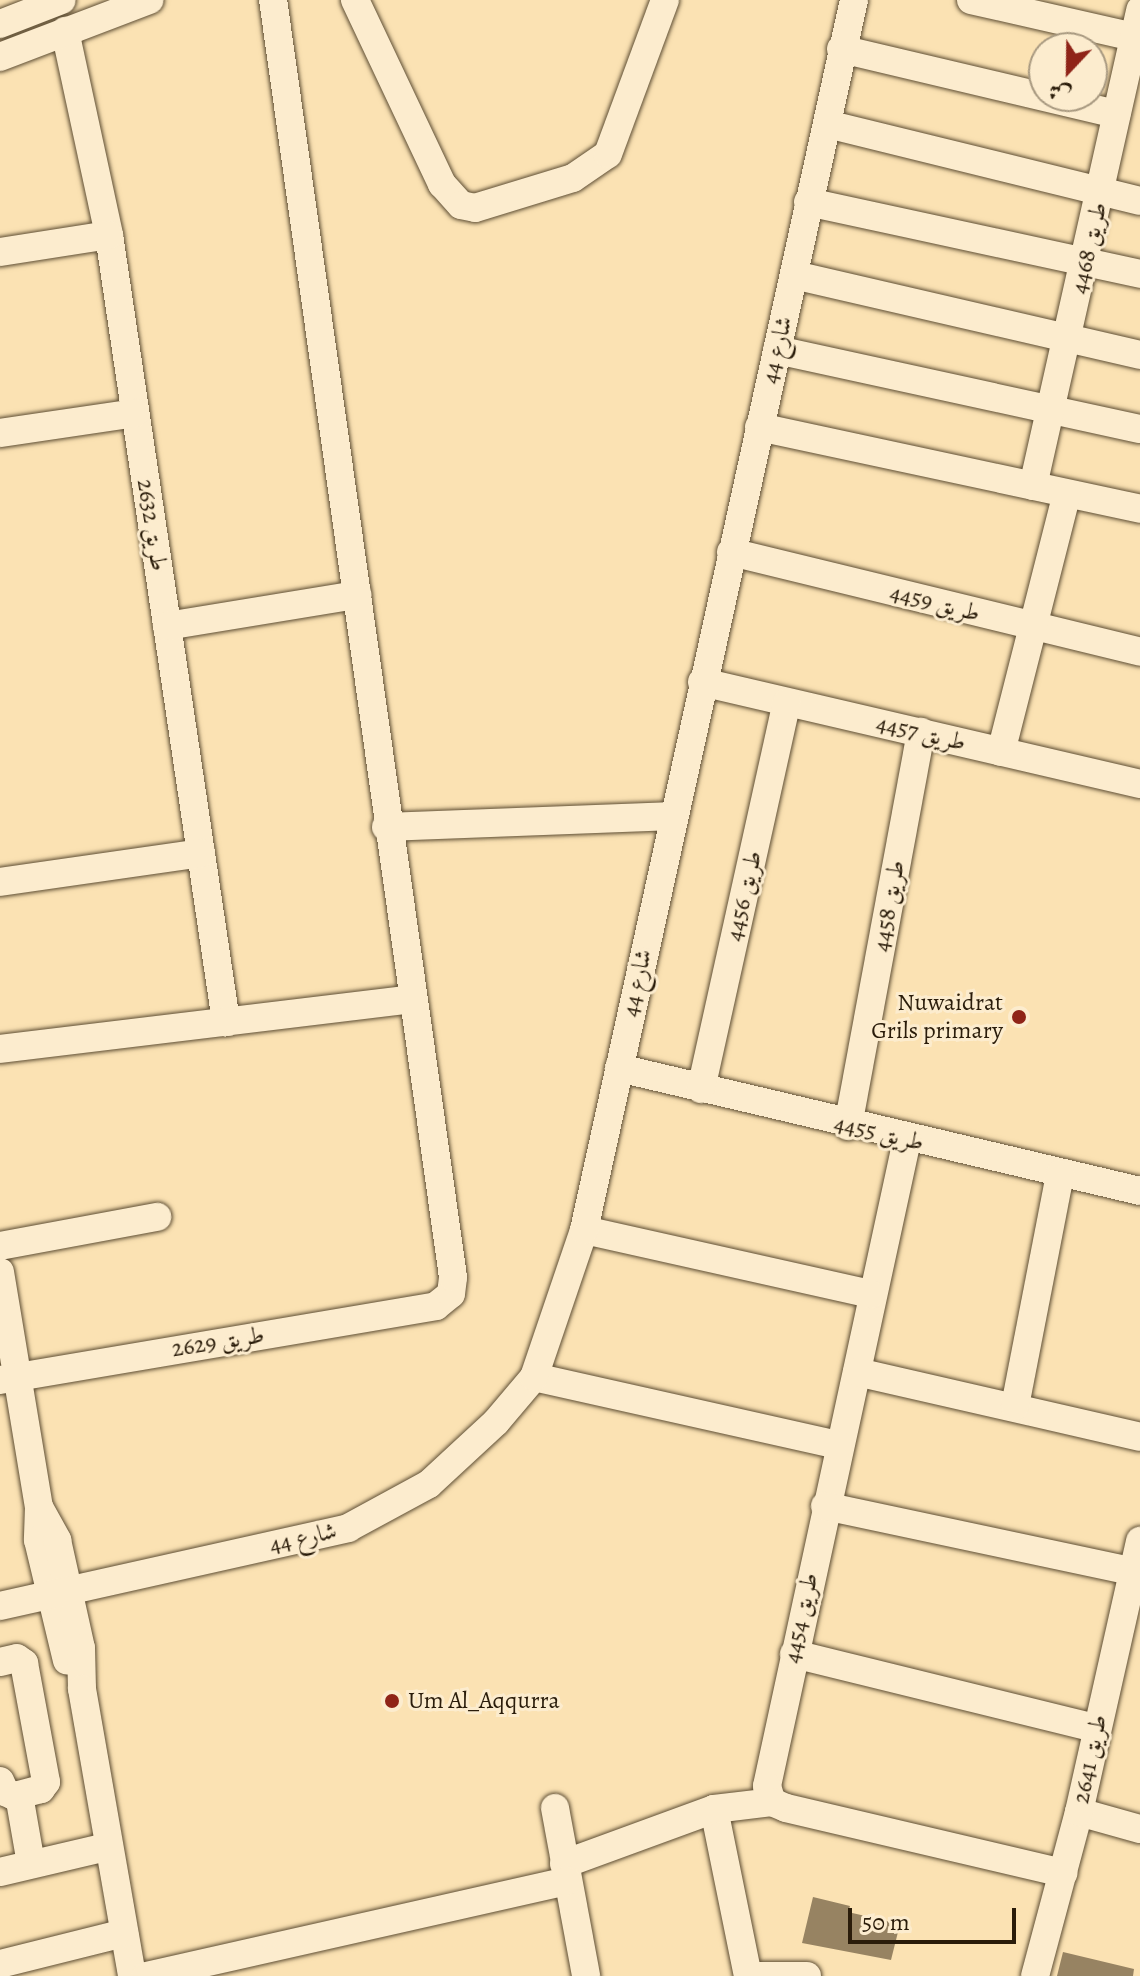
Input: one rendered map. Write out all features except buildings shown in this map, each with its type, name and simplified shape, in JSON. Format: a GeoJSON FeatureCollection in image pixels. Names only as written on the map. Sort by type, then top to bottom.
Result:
{"type":"FeatureCollection","features":[{"type":"Feature","properties":{"kind":"street"},"geometry":{"type":"LineString","coordinates":[[0,24],[62,0]]}},
{"type":"Feature","properties":{"kind":"street"},"geometry":{"type":"LineString","coordinates":[[0,57],[149,0]]}},
{"type":"Feature","properties":{"kind":"street"},"geometry":{"type":"LineString","coordinates":[[0,1049],[413,999],[386,827],[357,595],[273,0]]}},
{"type":"Feature","properties":{"kind":"street"},"geometry":{"type":"LineString","coordinates":[[355,0],[442,184],[461,205],[475,208],[573,178],[608,154],[665,0]]}},
{"type":"Feature","properties":{"kind":"street","name":"شارع 44"},"geometry":{"type":"LineString","coordinates":[[0,1606],[348,1528],[429,1484],[496,1422],[534,1377],[584,1230],[854,0]]}},
{"type":"Feature","properties":{"kind":"street"},"geometry":{"type":"LineString","coordinates":[[971,0],[1137,24]]}},
{"type":"Feature","properties":{"kind":"street","name":"طريق 4468"},"geometry":{"type":"LineString","coordinates":[[1033,486],[1087,262],[1116,114],[1132,84],[1137,24]]}},
{"type":"Feature","properties":{"kind":"street","name":"طريق 2632"},"geometry":{"type":"LineString","coordinates":[[65,31],[109,235],[226,1022]]}},
{"type":"Feature","properties":{"kind":"street"},"geometry":{"type":"LineString","coordinates":[[841,49],[1116,114]]}},
{"type":"Feature","properties":{"kind":"street"},"geometry":{"type":"LineString","coordinates":[[827,124],[1140,201]]}},
{"type":"Feature","properties":{"kind":"street"},"geometry":{"type":"LineString","coordinates":[[808,202],[1140,274]]}},
{"type":"Feature","properties":{"kind":"street"},"geometry":{"type":"LineString","coordinates":[[0,252],[109,235]]}},
{"type":"Feature","properties":{"kind":"street"},"geometry":{"type":"LineString","coordinates":[[794,275],[1140,355]]}},
{"type":"Feature","properties":{"kind":"street"},"geometry":{"type":"LineString","coordinates":[[777,350],[1140,429]]}},
{"type":"Feature","properties":{"kind":"street"},"geometry":{"type":"LineString","coordinates":[[0,433],[135,413]]}},
{"type":"Feature","properties":{"kind":"street"},"geometry":{"type":"LineString","coordinates":[[759,427],[1140,509]]}},
{"type":"Feature","properties":{"kind":"street"},"geometry":{"type":"LineString","coordinates":[[1001,752],[1067,494]]}},
{"type":"Feature","properties":{"kind":"street","name":"طريق 4459"},"geometry":{"type":"LineString","coordinates":[[731,552],[1140,652]]}},
{"type":"Feature","properties":{"kind":"street"},"geometry":{"type":"LineString","coordinates":[[167,626],[357,595]]}},
{"type":"Feature","properties":{"kind":"street","name":"طريق 4457"},"geometry":{"type":"LineString","coordinates":[[702,682],[1140,784]]}},
{"type":"Feature","properties":{"kind":"street","name":"طريق 4456"},"geometry":{"type":"LineString","coordinates":[[701,1089],[787,702]]}},
{"type":"Feature","properties":{"kind":"street","name":"طريق 4458"},"geometry":{"type":"LineString","coordinates":[[848,1126],[921,732]]}},
{"type":"Feature","properties":{"kind":"street"},"geometry":{"type":"LineString","coordinates":[[386,827],[674,816]]}},
{"type":"Feature","properties":{"kind":"street"},"geometry":{"type":"LineString","coordinates":[[0,882],[201,853]]}},
{"type":"Feature","properties":{"kind":"street","name":"طريق 2629"},"geometry":{"type":"LineString","coordinates":[[8,1378],[436,1306],[451,1294],[453,1277],[413,999]]}},
{"type":"Feature","properties":{"kind":"street","name":"طريق 4455"},"geometry":{"type":"LineString","coordinates":[[619,1068],[907,1140],[1140,1191]]}},
{"type":"Feature","properties":{"kind":"street","name":"طريق 4454"},"geometry":{"type":"LineString","coordinates":[[772,1802],[767,1786],[838,1445],[857,1372],[871,1294],[907,1140]]}},
{"type":"Feature","properties":{"kind":"street"},"geometry":{"type":"LineString","coordinates":[[1015,1406],[1060,1174]]}},
{"type":"Feature","properties":{"kind":"street"},"geometry":{"type":"LineString","coordinates":[[0,1246],[157,1217]]}},
{"type":"Feature","properties":{"kind":"street"},"geometry":{"type":"LineString","coordinates":[[584,1230],[871,1294]]}},
{"type":"Feature","properties":{"kind":"street"},"geometry":{"type":"LineString","coordinates":[[0,1272],[8,1378],[39,1507],[36,1529],[59,1594],[69,1669],[82,1689],[107,1847],[132,1976]]}},
{"type":"Feature","properties":{"kind":"street"},"geometry":{"type":"LineString","coordinates":[[857,1372],[1140,1437]]}},
{"type":"Feature","properties":{"kind":"street"},"geometry":{"type":"LineString","coordinates":[[534,1377],[838,1445]]}},
{"type":"Feature","properties":{"kind":"street"},"geometry":{"type":"LineString","coordinates":[[825,1506],[1136,1573]]}},
{"type":"Feature","properties":{"kind":"street","name":"طريق 2641"},"geometry":{"type":"LineString","coordinates":[[1035,1976],[1079,1812],[1095,1728],[1136,1573],[1140,1541]]}},
{"type":"Feature","properties":{"kind":"street"},"geometry":{"type":"LineString","coordinates":[[794,1654],[1095,1728]]}},
{"type":"Feature","properties":{"kind":"street"},"geometry":{"type":"LineString","coordinates":[[0,1662],[17,1658],[24,1663],[46,1777],[41,1789],[10,1788],[31,1864]]}},
{"type":"Feature","properties":{"kind":"street"},"geometry":{"type":"LineString","coordinates":[[146,1976],[565,1873],[714,1809],[772,1802],[1064,1873]]}},
{"type":"Feature","properties":{"kind":"street"},"geometry":{"type":"LineString","coordinates":[[555,1808],[586,1976]]}},
{"type":"Feature","properties":{"kind":"street"},"geometry":{"type":"LineString","coordinates":[[714,1809],[751,1976],[807,1976]]}},
{"type":"Feature","properties":{"kind":"street"},"geometry":{"type":"LineString","coordinates":[[1079,1812],[1140,1829]]}},
{"type":"Feature","properties":{"kind":"street"},"geometry":{"type":"LineString","coordinates":[[0,1872],[107,1847]]}},
{"type":"Feature","properties":{"kind":"street"},"geometry":{"type":"LineString","coordinates":[[0,1964],[124,1933]]}},
{"type":"Feature","properties":{"kind":"place","name":"Nuwaidrat Grils primary"},"geometry":{"type":"Point","coordinates":[1019,1017]}},
{"type":"Feature","properties":{"kind":"place","name":"Um Al_Aqqurra"},"geometry":{"type":"Point","coordinates":[392,1701]}}]}
